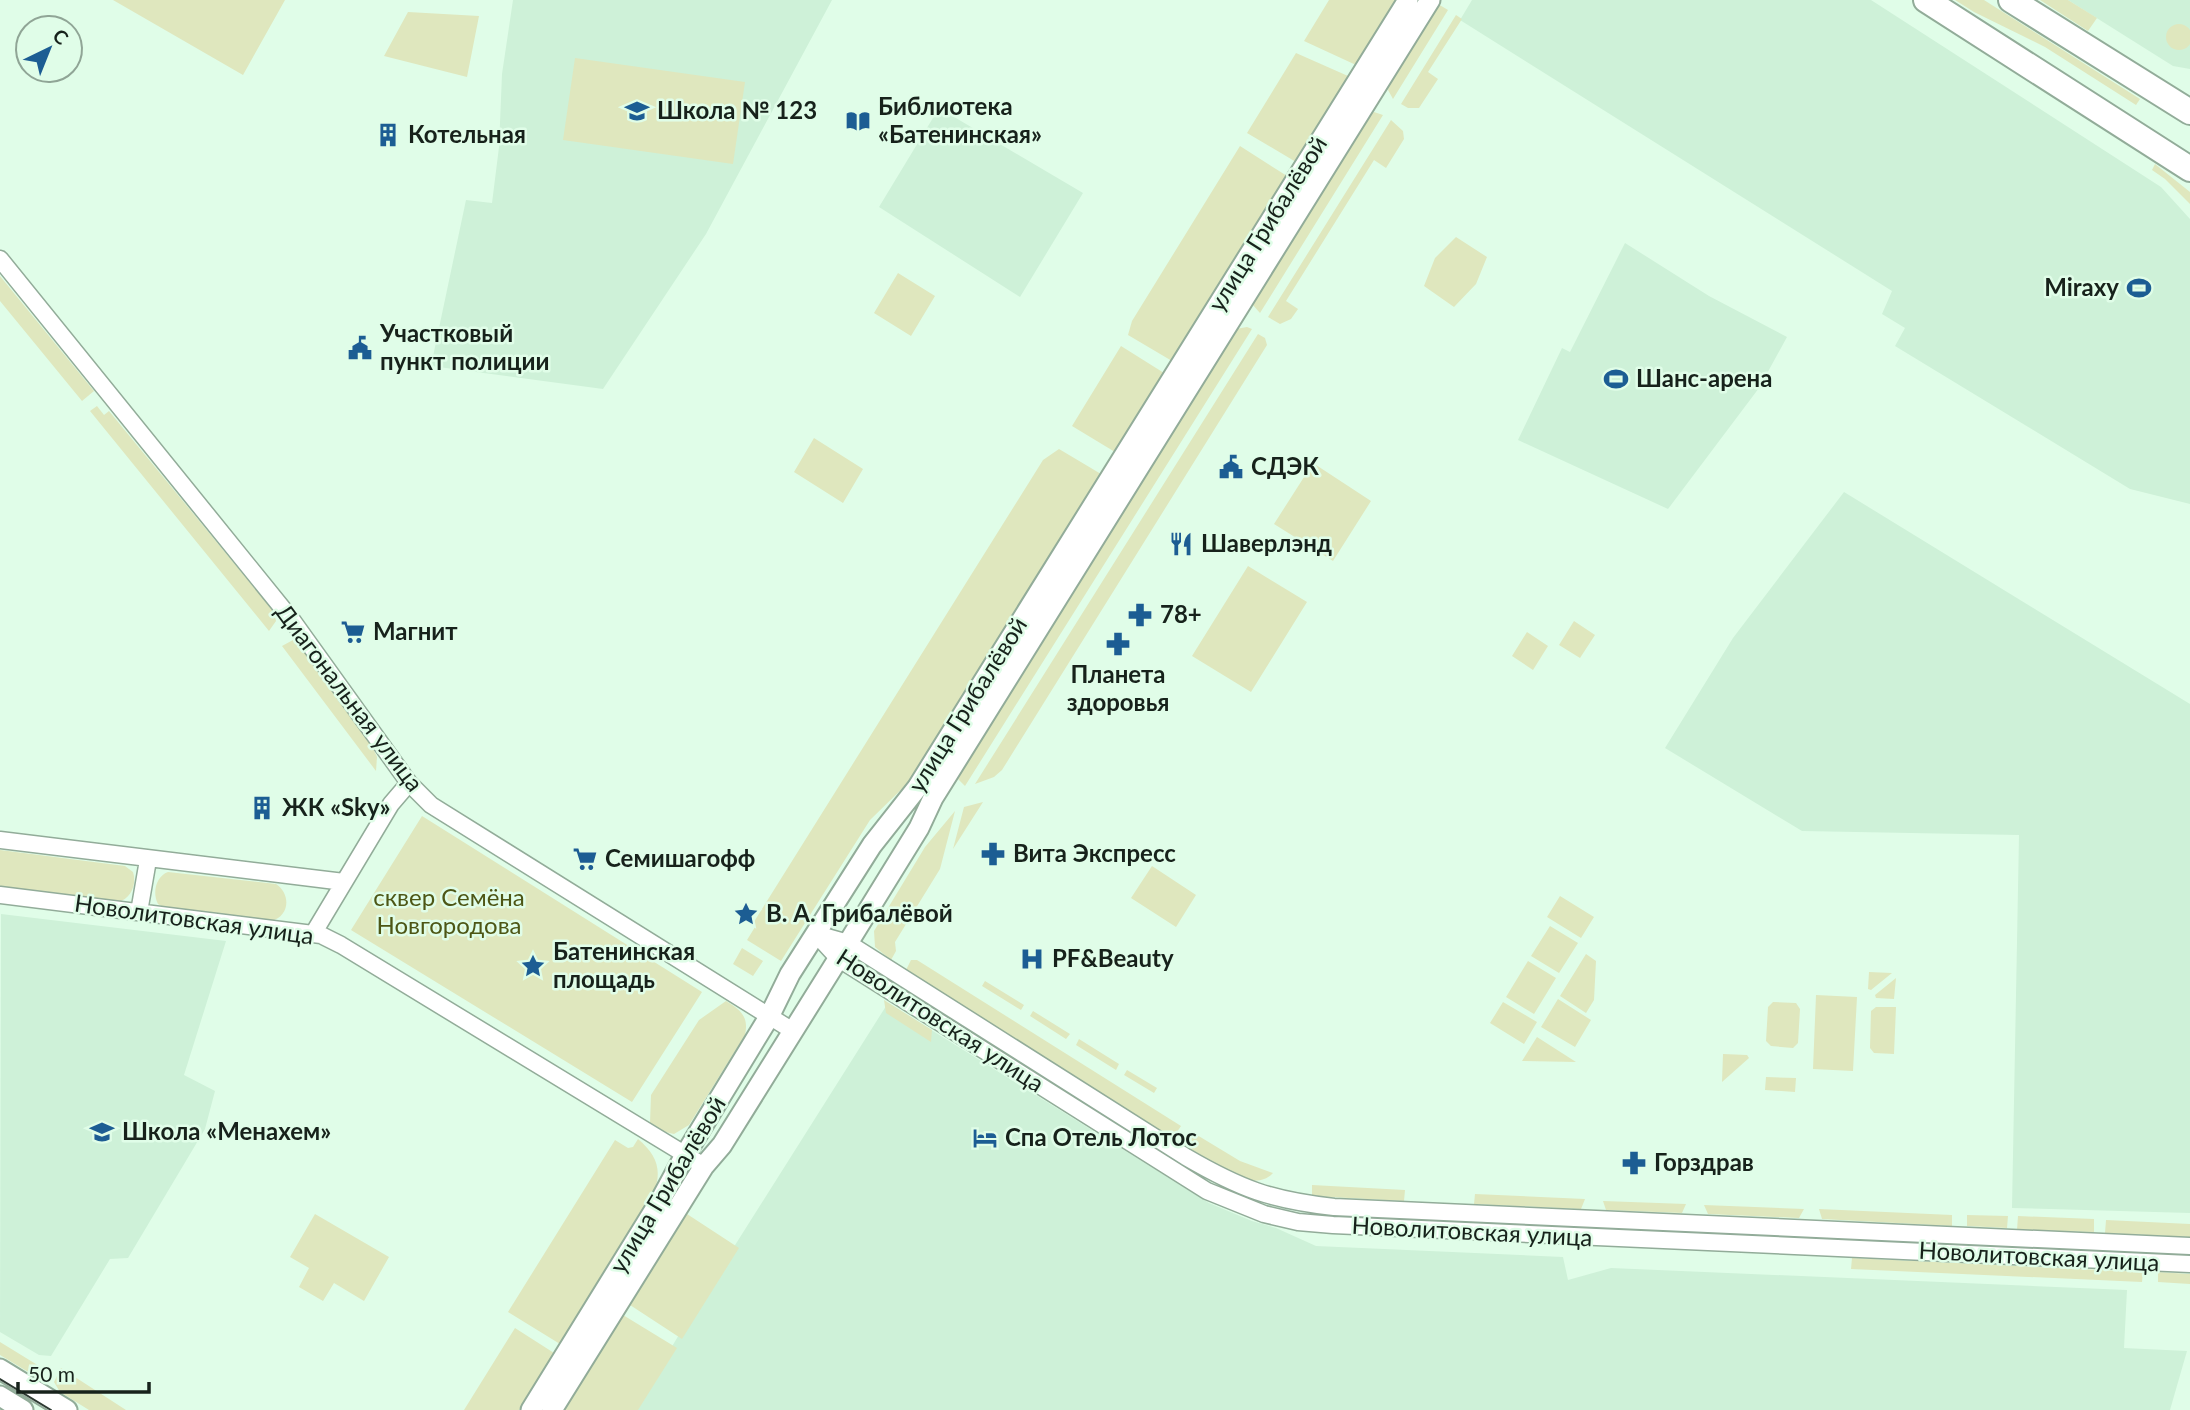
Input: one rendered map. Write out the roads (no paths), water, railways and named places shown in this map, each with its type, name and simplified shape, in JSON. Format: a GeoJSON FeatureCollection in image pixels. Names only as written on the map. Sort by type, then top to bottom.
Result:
{"type":"FeatureCollection","features":[{"type":"Feature","properties":{"kind":"main road"},"geometry":{"type":"LineString","coordinates":[[1926,0],[2190,169]]}},
{"type":"Feature","properties":{"kind":"main road"},"geometry":{"type":"LineString","coordinates":[[2011,0],[2190,112]]}},
{"type":"Feature","properties":{"kind":"street","name":"улица Грибалёвой"},"geometry":{"type":"LineString","coordinates":[[531,1410],[660,1201],[769,1017],[790,974],[872,845],[916,788],[1408,0]]}},
{"type":"Feature","properties":{"kind":"street","name":"улица Грибалёвой"},"geometry":{"type":"LineString","coordinates":[[552,1410],[704,1166],[722,1145],[844,951],[919,828],[933,799],[1430,0]]}},
{"type":"Feature","properties":{"kind":"street","name":"Диагональная улица"},"geometry":{"type":"LineString","coordinates":[[0,259],[292,620],[409,783],[431,805],[793,1031]]}},
{"type":"Feature","properties":{"kind":"street"},"geometry":{"type":"LineString","coordinates":[[313,934],[391,804],[409,783]]}},
{"type":"Feature","properties":{"kind":"street"},"geometry":{"type":"LineString","coordinates":[[0,840],[344,882]]}},
{"type":"Feature","properties":{"kind":"street"},"geometry":{"type":"LineString","coordinates":[[139,912],[148,860]]}},
{"type":"Feature","properties":{"kind":"street","name":"Новолитовская улица"},"geometry":{"type":"LineString","coordinates":[[0,895],[313,934],[341,945],[704,1166]]}},
{"type":"Feature","properties":{"kind":"street","name":"Новолитовская улица"},"geometry":{"type":"LineString","coordinates":[[816,934],[1186,1157],[1242,1187],[1269,1196],[1334,1207],[2190,1246]]}},
{"type":"Feature","properties":{"kind":"street","name":"Новолитовская улица"},"geometry":{"type":"LineString","coordinates":[[844,951],[1208,1191],[1264,1214],[1298,1222],[2190,1264]]}},
{"type":"Feature","properties":{"kind":"street"},"geometry":{"type":"LineString","coordinates":[[0,1369],[67,1410]]}},
{"type":"Feature","properties":{"kind":"street"},"geometry":{"type":"LineString","coordinates":[[0,1396],[23,1410]]}},
{"type":"Feature","properties":{"kind":"tram line"},"geometry":{"type":"LineString","coordinates":[[0,1379],[51,1410]]}},
{"type":"Feature","properties":{"kind":"place","name":"Школа № 123"},"geometry":{"type":"Point","coordinates":[637,111]}},
{"type":"Feature","properties":{"kind":"place","name":"Библиотека «Батенинская»"},"geometry":{"type":"Point","coordinates":[858,121]}},
{"type":"Feature","properties":{"kind":"place","name":"Котельная"},"geometry":{"type":"Point","coordinates":[388,135]}},
{"type":"Feature","properties":{"kind":"place","name":"Miraxy"},"geometry":{"type":"Point","coordinates":[2139,288]}},
{"type":"Feature","properties":{"kind":"place","name":"Участковый пункт полиции"},"geometry":{"type":"Point","coordinates":[360,348]}},
{"type":"Feature","properties":{"kind":"place","name":"Шанс-арена"},"geometry":{"type":"Point","coordinates":[1616,379]}},
{"type":"Feature","properties":{"kind":"place","name":"СДЭК"},"geometry":{"type":"Point","coordinates":[1231,467]}},
{"type":"Feature","properties":{"kind":"place","name":"Шаверлэнд"},"geometry":{"type":"Point","coordinates":[1181,544]}},
{"type":"Feature","properties":{"kind":"place","name":"78+"},"geometry":{"type":"Point","coordinates":[1140,615]}},
{"type":"Feature","properties":{"kind":"place","name":"Магнит"},"geometry":{"type":"Point","coordinates":[353,632]}},
{"type":"Feature","properties":{"kind":"place","name":"Планета здоровья"},"geometry":{"type":"Point","coordinates":[1118,644]}},
{"type":"Feature","properties":{"kind":"place","name":"ЖК «Sky»"},"geometry":{"type":"Point","coordinates":[262,808]}},
{"type":"Feature","properties":{"kind":"place","name":"Вита Экспресс"},"geometry":{"type":"Point","coordinates":[993,854]}},
{"type":"Feature","properties":{"kind":"place","name":"Семишагофф"},"geometry":{"type":"Point","coordinates":[585,859]}},
{"type":"Feature","properties":{"kind":"place","name":"В. А. Грибалёвой"},"geometry":{"type":"Point","coordinates":[746,914]}},
{"type":"Feature","properties":{"kind":"place","name":"PF&Beauty"},"geometry":{"type":"Point","coordinates":[1032,959]}},
{"type":"Feature","properties":{"kind":"place","name":"Батенинская площадь"},"geometry":{"type":"Point","coordinates":[533,966]}},
{"type":"Feature","properties":{"kind":"place","name":"Школа «Менахем»"},"geometry":{"type":"Point","coordinates":[102,1132]}},
{"type":"Feature","properties":{"kind":"place","name":"Спа Отель Лотос"},"geometry":{"type":"Point","coordinates":[985,1138]}},
{"type":"Feature","properties":{"kind":"place","name":"Горздрав"},"geometry":{"type":"Point","coordinates":[1634,1163]}},
{"type":"Feature","properties":{"kind":"park label","name":"сквер Семёна Новгородова"},"geometry":{"type":"Point","coordinates":[449,912]}}]}
